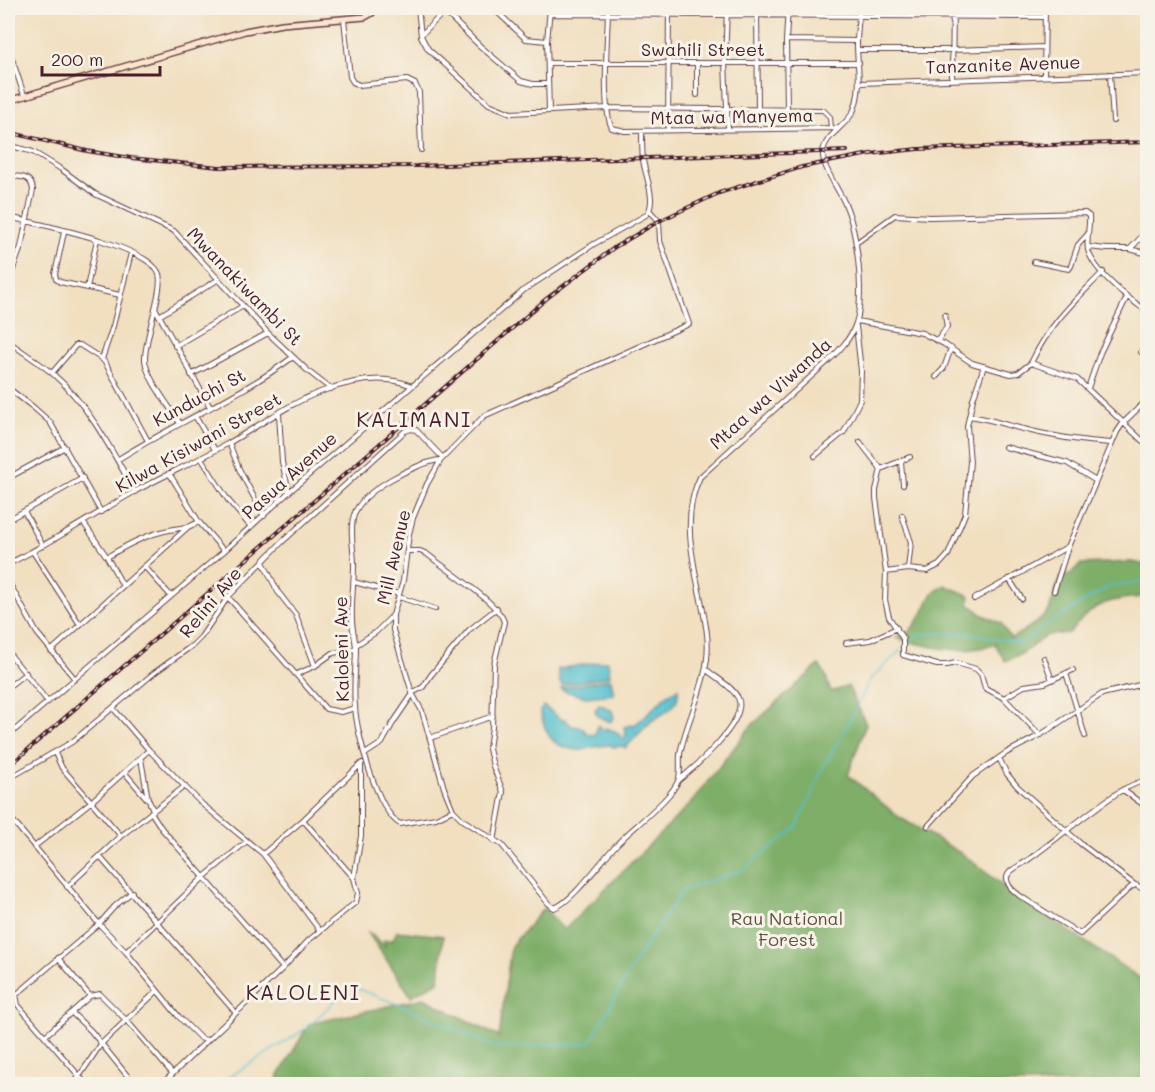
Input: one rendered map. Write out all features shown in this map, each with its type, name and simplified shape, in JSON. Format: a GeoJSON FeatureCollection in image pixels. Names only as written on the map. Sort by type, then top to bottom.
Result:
{"type":"FeatureCollection","features":[{"type":"Feature","properties":{"kind":"street"},"geometry":{"type":"LineString","coordinates":[[8,101],[245,31],[282,24],[369,15],[374,8]]}},
{"type":"Feature","properties":{"kind":"street"},"geometry":{"type":"LineString","coordinates":[[418,8],[421,36],[428,49],[489,104],[511,113],[608,108],[728,111],[823,110],[830,117],[831,128]]}},
{"type":"Feature","properties":{"kind":"street"},"geometry":{"type":"LineString","coordinates":[[493,8],[526,39],[548,41]]}},
{"type":"Feature","properties":{"kind":"street"},"geometry":{"type":"LineString","coordinates":[[549,111],[550,8]]}},
{"type":"Feature","properties":{"kind":"street"},"geometry":{"type":"LineString","coordinates":[[608,8],[606,62],[608,108]]}},
{"type":"Feature","properties":{"kind":"street"},"geometry":{"type":"LineString","coordinates":[[668,130],[669,8]]}},
{"type":"Feature","properties":{"kind":"street"},"geometry":{"type":"LineString","coordinates":[[727,8],[725,63],[728,129]]}},
{"type":"Feature","properties":{"kind":"street"},"geometry":{"type":"LineString","coordinates":[[757,8],[758,110]]}},
{"type":"Feature","properties":{"kind":"street"},"geometry":{"type":"LineString","coordinates":[[788,8],[786,40],[788,109]]}},
{"type":"Feature","properties":{"kind":"street"},"geometry":{"type":"LineString","coordinates":[[815,456],[844,432],[860,400],[861,372],[856,323],[860,298],[856,243],[847,207],[824,162],[824,148],[851,115],[860,83],[857,50],[859,8]]}},
{"type":"Feature","properties":{"kind":"street"},"geometry":{"type":"LineString","coordinates":[[952,79],[953,8]]}},
{"type":"Feature","properties":{"kind":"street"},"geometry":{"type":"LineString","coordinates":[[1000,8],[1000,16]]}},
{"type":"Feature","properties":{"kind":"street"},"geometry":{"type":"LineString","coordinates":[[1044,76],[1045,8]]}},
{"type":"Feature","properties":{"kind":"street"},"geometry":{"type":"LineString","coordinates":[[421,36],[446,9],[480,46],[520,81],[548,84]]}},
{"type":"Feature","properties":{"kind":"street"},"geometry":{"type":"LineString","coordinates":[[550,14],[1045,17]]}},
{"type":"Feature","properties":{"kind":"street"},"geometry":{"type":"LineString","coordinates":[[344,19],[350,77],[353,82],[359,85],[407,80],[415,84],[419,92],[421,150]]}},
{"type":"Feature","properties":{"kind":"street"},"geometry":{"type":"LineString","coordinates":[[786,40],[857,41]]}},
{"type":"Feature","properties":{"kind":"street"},"geometry":{"type":"LineString","coordinates":[[8,47],[24,95]]}},
{"type":"Feature","properties":{"kind":"street"},"geometry":{"type":"LineString","coordinates":[[857,50],[1043,47]]}},
{"type":"Feature","properties":{"kind":"street","name":"Swahili Street"},"geometry":{"type":"LineString","coordinates":[[548,63],[859,63]]}},
{"type":"Feature","properties":{"kind":"street"},"geometry":{"type":"LineString","coordinates":[[697,63],[697,95]]}},
{"type":"Feature","properties":{"kind":"street"},"geometry":{"type":"LineString","coordinates":[[1110,74],[1113,121]]}},
{"type":"Feature","properties":{"kind":"street","name":"Tanzanite Avenue"},"geometry":{"type":"LineString","coordinates":[[860,83],[1148,74]]}},
{"type":"Feature","properties":{"kind":"street","name":"Mtaa wa Manyema"},"geometry":{"type":"LineString","coordinates":[[608,108],[612,128],[625,131],[839,128]]}},
{"type":"Feature","properties":{"kind":"street"},"geometry":{"type":"LineString","coordinates":[[642,131],[642,158],[651,202],[650,211]]}},
{"type":"Feature","properties":{"kind":"street","name":"Mwanakiwambi St"},"geometry":{"type":"LineString","coordinates":[[8,145],[33,152],[95,194],[174,231],[268,333],[331,389]]}},
{"type":"Feature","properties":{"kind":"street"},"geometry":{"type":"LineString","coordinates":[[8,176],[27,178],[33,185],[21,247],[8,283]]}},
{"type":"Feature","properties":{"kind":"street","name":"Pasua Avenue"},"geometry":{"type":"LineString","coordinates":[[8,736],[524,290],[555,268],[650,211]]}},
{"type":"Feature","properties":{"kind":"street","name":"Mill Avenue"},"geometry":{"type":"LineString","coordinates":[[453,810],[444,788],[422,711],[412,694],[393,630],[393,615],[399,595],[413,518],[427,484],[442,459],[484,416],[689,324],[660,241],[658,221],[650,211]]}},
{"type":"Feature","properties":{"kind":"street"},"geometry":{"type":"LineString","coordinates":[[856,243],[895,215],[930,218],[1085,213],[1090,220],[1087,234],[1092,259],[1126,297],[1148,312]]}},
{"type":"Feature","properties":{"kind":"street"},"geometry":{"type":"LineString","coordinates":[[8,217],[116,244],[150,262],[159,275],[146,350],[146,365],[180,424]]}},
{"type":"Feature","properties":{"kind":"street"},"geometry":{"type":"LineString","coordinates":[[1130,249],[1148,230]]}},
{"type":"Feature","properties":{"kind":"street"},"geometry":{"type":"LineString","coordinates":[[64,232],[55,274],[56,279],[60,282],[120,295]]}},
{"type":"Feature","properties":{"kind":"street"},"geometry":{"type":"LineString","coordinates":[[1034,262],[1069,269],[1078,245],[1087,234]]}},
{"type":"Feature","properties":{"kind":"street"},"geometry":{"type":"LineString","coordinates":[[87,288],[97,239]]}},
{"type":"Feature","properties":{"kind":"street"},"geometry":{"type":"LineString","coordinates":[[1088,247],[1130,249],[1148,254]]}},
{"type":"Feature","properties":{"kind":"street"},"geometry":{"type":"LineString","coordinates":[[102,359],[113,326],[131,253]]}},
{"type":"Feature","properties":{"kind":"street"},"geometry":{"type":"LineString","coordinates":[[856,323],[922,333],[938,340],[972,363],[1013,374],[1032,363],[1052,326],[1103,272]]}},
{"type":"Feature","properties":{"kind":"street"},"geometry":{"type":"LineString","coordinates":[[159,316],[219,279]]}},
{"type":"Feature","properties":{"kind":"street"},"geometry":{"type":"LineString","coordinates":[[1088,388],[1100,353],[1126,297]]}},
{"type":"Feature","properties":{"kind":"street"},"geometry":{"type":"LineString","coordinates":[[175,346],[243,306]]}},
{"type":"Feature","properties":{"kind":"street"},"geometry":{"type":"LineString","coordinates":[[154,308],[210,407]]}},
{"type":"Feature","properties":{"kind":"street"},"geometry":{"type":"LineString","coordinates":[[938,340],[947,327],[945,315]]}},
{"type":"Feature","properties":{"kind":"street","name":"Mtaa wa Viwanda"},"geometry":{"type":"LineString","coordinates":[[678,781],[680,752],[707,670],[708,637],[690,537],[695,489],[700,477],[826,363],[844,344],[856,323]]}},
{"type":"Feature","properties":{"kind":"street"},"geometry":{"type":"LineString","coordinates":[[191,375],[268,333]]}},
{"type":"Feature","properties":{"kind":"street"},"geometry":{"type":"LineString","coordinates":[[1141,352],[1148,338]]}},
{"type":"Feature","properties":{"kind":"street"},"geometry":{"type":"LineString","coordinates":[[8,341],[52,373],[85,408],[135,492]]}},
{"type":"Feature","properties":{"kind":"street"},"geometry":{"type":"LineString","coordinates":[[52,373],[76,345],[80,345],[102,359],[148,441]]}},
{"type":"Feature","properties":{"kind":"street"},"geometry":{"type":"LineString","coordinates":[[936,377],[944,368],[951,348]]}},
{"type":"Feature","properties":{"kind":"street","name":"Kunduchi St"},"geometry":{"type":"LineString","coordinates":[[117,460],[261,379],[293,357]]}},
{"type":"Feature","properties":{"kind":"street"},"geometry":{"type":"LineString","coordinates":[[1032,363],[1077,379],[1148,446]]}},
{"type":"Feature","properties":{"kind":"street"},"geometry":{"type":"LineString","coordinates":[[886,572],[908,569],[927,571],[948,555],[964,518],[970,462],[967,434],[969,416],[984,366]]}},
{"type":"Feature","properties":{"kind":"street","name":"Kilwa Kisiwani Street"},"geometry":{"type":"LineString","coordinates":[[8,564],[302,400],[350,384],[379,380],[392,380],[412,386]]}},
{"type":"Feature","properties":{"kind":"street"},"geometry":{"type":"LineString","coordinates":[[8,388],[33,406],[50,423],[101,512]]}},
{"type":"Feature","properties":{"kind":"street"},"geometry":{"type":"LineString","coordinates":[[1054,591],[1068,547],[1111,443],[1123,423],[1148,399]]}},
{"type":"Feature","properties":{"kind":"street"},"geometry":{"type":"LineString","coordinates":[[279,414],[282,462],[289,492]]}},
{"type":"Feature","properties":{"kind":"street"},"geometry":{"type":"LineString","coordinates":[[195,416],[215,450]]}},
{"type":"Feature","properties":{"kind":"street"},"geometry":{"type":"LineString","coordinates":[[969,416],[991,419],[1035,432],[1090,442],[1111,443]]}},
{"type":"Feature","properties":{"kind":"street","name":"Relini Ave"},"geometry":{"type":"LineString","coordinates":[[8,779],[55,753],[154,673],[193,645],[228,597],[405,431],[416,430],[442,459]]}},
{"type":"Feature","properties":{"kind":"street"},"geometry":{"type":"LineString","coordinates":[[229,442],[240,471],[264,516]]}},
{"type":"Feature","properties":{"kind":"street"},"geometry":{"type":"LineString","coordinates":[[860,442],[881,469]]}},
{"type":"Feature","properties":{"kind":"street"},"geometry":{"type":"LineString","coordinates":[[8,478],[65,447]]}},
{"type":"Feature","properties":{"kind":"street"},"geometry":{"type":"LineString","coordinates":[[1005,447],[1067,463],[1096,481]]}},
{"type":"Feature","properties":{"kind":"street"},"geometry":{"type":"LineString","coordinates":[[201,458],[228,500],[251,527]]}},
{"type":"Feature","properties":{"kind":"street"},"geometry":{"type":"LineString","coordinates":[[881,469],[910,458]]}},
{"type":"Feature","properties":{"kind":"street","name":"Kaloleni Ave"},"geometry":{"type":"LineString","coordinates":[[442,459],[423,464],[386,482],[355,511],[353,516],[352,621],[356,647],[355,708],[366,756],[379,794],[398,823],[436,818],[453,810]]}},
{"type":"Feature","properties":{"kind":"street"},"geometry":{"type":"LineString","coordinates":[[901,462],[903,485]]}},
{"type":"Feature","properties":{"kind":"street"},"geometry":{"type":"LineString","coordinates":[[881,469],[876,498],[886,572],[885,600],[890,617],[904,645],[904,656],[937,665],[956,663],[976,669],[981,674],[985,688],[1004,698],[1040,735]]}},
{"type":"Feature","properties":{"kind":"street"},"geometry":{"type":"LineString","coordinates":[[169,473],[199,522],[224,551]]}},
{"type":"Feature","properties":{"kind":"street"},"geometry":{"type":"LineString","coordinates":[[8,520],[83,478]]}},
{"type":"Feature","properties":{"kind":"street"},"geometry":{"type":"LineString","coordinates":[[24,511],[43,546]]}},
{"type":"Feature","properties":{"kind":"street"},"geometry":{"type":"LineString","coordinates":[[902,515],[911,542],[908,569]]}},
{"type":"Feature","properties":{"kind":"street"},"geometry":{"type":"LineString","coordinates":[[83,522],[107,557],[123,586]]}},
{"type":"Feature","properties":{"kind":"street"},"geometry":{"type":"LineString","coordinates":[[107,557],[143,536],[162,530],[188,527],[199,522]]}},
{"type":"Feature","properties":{"kind":"street"},"geometry":{"type":"LineString","coordinates":[[51,651],[79,623],[188,527]]}},
{"type":"Feature","properties":{"kind":"street"},"geometry":{"type":"LineString","coordinates":[[974,599],[1068,547]]}},
{"type":"Feature","properties":{"kind":"street"},"geometry":{"type":"LineString","coordinates":[[407,551],[420,551],[427,554],[497,608],[504,622],[494,664],[490,754],[503,792],[495,841]]}},
{"type":"Feature","properties":{"kind":"street"},"geometry":{"type":"LineString","coordinates":[[33,552],[79,623]]}},
{"type":"Feature","properties":{"kind":"street"},"geometry":{"type":"LineString","coordinates":[[263,562],[278,592],[296,615],[315,666]]}},
{"type":"Feature","properties":{"kind":"street"},"geometry":{"type":"LineString","coordinates":[[145,567],[171,596]]}},
{"type":"Feature","properties":{"kind":"street"},"geometry":{"type":"LineString","coordinates":[[1009,579],[1022,599]]}},
{"type":"Feature","properties":{"kind":"street"},"geometry":{"type":"LineString","coordinates":[[8,581],[27,616],[51,651],[75,679]]}},
{"type":"Feature","properties":{"kind":"street"},"geometry":{"type":"LineString","coordinates":[[354,582],[399,595],[435,609]]}},
{"type":"Feature","properties":{"kind":"street"},"geometry":{"type":"LineString","coordinates":[[228,597],[326,709],[342,712],[355,708]]}},
{"type":"Feature","properties":{"kind":"street"},"geometry":{"type":"LineString","coordinates":[[263,854],[303,820],[362,764],[366,756],[382,743],[412,694],[423,687],[469,630],[497,608]]}},
{"type":"Feature","properties":{"kind":"street"},"geometry":{"type":"LineString","coordinates":[[297,674],[315,666],[333,653],[356,647],[393,615]]}},
{"type":"Feature","properties":{"kind":"street"},"geometry":{"type":"LineString","coordinates":[[846,643],[870,640],[897,628]]}},
{"type":"Feature","properties":{"kind":"street"},"geometry":{"type":"LineString","coordinates":[[8,652],[48,702]]}},
{"type":"Feature","properties":{"kind":"street"},"geometry":{"type":"LineString","coordinates":[[1044,658],[1052,680]]}},
{"type":"Feature","properties":{"kind":"street"},"geometry":{"type":"LineString","coordinates":[[453,810],[463,820],[502,845],[548,903],[554,908],[558,907],[567,900],[616,844],[720,741],[739,709],[738,698],[733,691],[707,670]]}},
{"type":"Feature","properties":{"kind":"street"},"geometry":{"type":"LineString","coordinates":[[1004,698],[1024,686],[1044,683],[1072,670]]}},
{"type":"Feature","properties":{"kind":"street"},"geometry":{"type":"LineString","coordinates":[[8,687],[26,673]]}},
{"type":"Feature","properties":{"kind":"street"},"geometry":{"type":"LineString","coordinates":[[1066,673],[1085,736]]}},
{"type":"Feature","properties":{"kind":"street"},"geometry":{"type":"LineString","coordinates":[[928,826],[973,776],[999,758],[1040,735],[1102,694],[1148,683]]}},
{"type":"Feature","properties":{"kind":"street"},"geometry":{"type":"LineString","coordinates":[[113,708],[149,750],[202,804],[263,854],[320,931]]}},
{"type":"Feature","properties":{"kind":"street"},"geometry":{"type":"LineString","coordinates":[[430,738],[493,716]]}},
{"type":"Feature","properties":{"kind":"street"},"geometry":{"type":"LineString","coordinates":[[33,847],[92,801],[149,750]]}},
{"type":"Feature","properties":{"kind":"street"},"geometry":{"type":"LineString","coordinates":[[55,753],[62,768],[121,836]]}},
{"type":"Feature","properties":{"kind":"street"},"geometry":{"type":"LineString","coordinates":[[141,758],[149,801],[162,829],[283,968]]}},
{"type":"Feature","properties":{"kind":"street"},"geometry":{"type":"LineString","coordinates":[[999,758],[1007,774],[1017,786],[1066,830],[1148,892]]}},
{"type":"Feature","properties":{"kind":"street"},"geometry":{"type":"LineString","coordinates":[[162,1084],[283,968],[309,940],[356,902],[358,893],[354,878],[361,836],[362,764]]}},
{"type":"Feature","properties":{"kind":"street"},"geometry":{"type":"LineString","coordinates":[[125,773],[149,801]]}},
{"type":"Feature","properties":{"kind":"street"},"geometry":{"type":"LineString","coordinates":[[1136,885],[1121,894],[1080,934],[1012,890],[1007,880],[1008,874],[1066,830],[1123,790],[1148,779]]}},
{"type":"Feature","properties":{"kind":"street"},"geometry":{"type":"LineString","coordinates":[[67,887],[121,836],[185,786]]}},
{"type":"Feature","properties":{"kind":"street"},"geometry":{"type":"LineString","coordinates":[[1123,790],[1148,808]]}},
{"type":"Feature","properties":{"kind":"street"},"geometry":{"type":"LineString","coordinates":[[9,818],[99,924],[126,952],[179,1017],[200,1038],[206,1040]]}},
{"type":"Feature","properties":{"kind":"street"},"geometry":{"type":"LineString","coordinates":[[303,820],[354,878]]}},
{"type":"Feature","properties":{"kind":"street"},"geometry":{"type":"LineString","coordinates":[[126,952],[204,877],[246,842]]}},
{"type":"Feature","properties":{"kind":"street"},"geometry":{"type":"LineString","coordinates":[[100,857],[236,1013]]}},
{"type":"Feature","properties":{"kind":"street"},"geometry":{"type":"LineString","coordinates":[[86,1084],[18,1005],[16,995],[99,924],[132,892]]}},
{"type":"Feature","properties":{"kind":"street"},"geometry":{"type":"LineString","coordinates":[[58,958],[90,996]]}},
{"type":"Feature","properties":{"kind":"street"},"geometry":{"type":"LineString","coordinates":[[74,1084],[101,1044],[157,991]]}},
{"type":"Feature","properties":{"kind":"street"},"geometry":{"type":"LineString","coordinates":[[45,1036],[95,993],[105,997],[172,1073]]}},
{"type":"Feature","properties":{"kind":"street"},"geometry":{"type":"LineString","coordinates":[[72,1013],[91,1031],[134,1084]]}},
{"type":"Feature","properties":{"kind":"green space"},"geometry":{"type":"Polygon","coordinates":[[[1132,562],[1147,565],[1147,597],[1103,604],[1086,615],[1069,633],[1047,635],[1023,653],[1005,661],[995,644],[983,648],[958,650],[933,647],[896,638],[909,633],[933,593],[945,585],[970,596],[969,604],[983,615],[1001,623],[1011,639],[1040,620],[1049,611],[1060,578],[1072,573],[1081,564],[1132,562]]]}},
{"type":"Feature","properties":{"kind":"green space","name":"Rau National Forest"},"geometry":{"type":"Polygon","coordinates":[[[819,665],[825,674],[831,692],[848,686],[866,724],[848,775],[899,817],[964,855],[1011,892],[1147,983],[1147,1084],[274,1084],[309,1024],[424,998],[499,1037],[511,946],[544,908],[564,930],[691,803],[751,726],[819,665]]]}},
{"type":"Feature","properties":{"kind":"green space"},"geometry":{"type":"Polygon","coordinates":[[[367,931],[385,946],[384,940],[393,940],[397,931],[443,936],[439,981],[411,996],[367,931]]]}},
{"type":"Feature","properties":{"kind":"water"},"geometry":{"type":"Polygon","coordinates":[[[606,661],[610,676],[562,685],[560,683],[558,669],[606,661]]]}},
{"type":"Feature","properties":{"kind":"water"},"geometry":{"type":"Polygon","coordinates":[[[609,679],[614,694],[586,697],[561,688],[609,679]]]}},
{"type":"Feature","properties":{"kind":"water"},"geometry":{"type":"Polygon","coordinates":[[[678,688],[677,700],[672,708],[650,722],[625,748],[611,745],[581,750],[558,745],[544,725],[540,711],[544,706],[572,726],[581,727],[588,734],[595,735],[598,725],[605,731],[606,728],[617,732],[622,739],[626,736],[624,727],[636,724],[663,698],[678,688]]]}},
{"type":"Feature","properties":{"kind":"water"},"geometry":{"type":"Polygon","coordinates":[[[600,704],[612,711],[614,717],[610,722],[596,713],[595,710],[600,704]]]}},
{"type":"Feature","properties":{"kind":"waterway"},"geometry":{"type":"LineString","coordinates":[[904,647],[920,634],[968,633],[1021,643],[1060,616],[1112,585],[1148,582]]}},
{"type":"Feature","properties":{"kind":"waterway"},"geometry":{"type":"LineString","coordinates":[[218,1084],[307,1028],[350,986],[398,1004],[494,1047],[590,1043],[637,958],[682,891],[744,869],[797,827],[825,763],[848,725],[870,680],[901,650]]}},
{"type":"Feature","properties":{"kind":"railway"},"geometry":{"type":"LineString","coordinates":[[8,132],[87,151],[219,167],[417,166],[847,151]]}},
{"type":"Feature","properties":{"kind":"railway"},"geometry":{"type":"LineString","coordinates":[[8,767],[546,299],[615,247],[659,221],[719,193],[802,167],[870,154],[918,149],[1148,142]]}},
{"type":"Feature","properties":{"kind":"district","name":"KALIMANI"},"geometry":{"type":"Point","coordinates":[414,418]}},
{"type":"Feature","properties":{"kind":"district","name":"KALOLENI"},"geometry":{"type":"Point","coordinates":[303,991]}}]}
